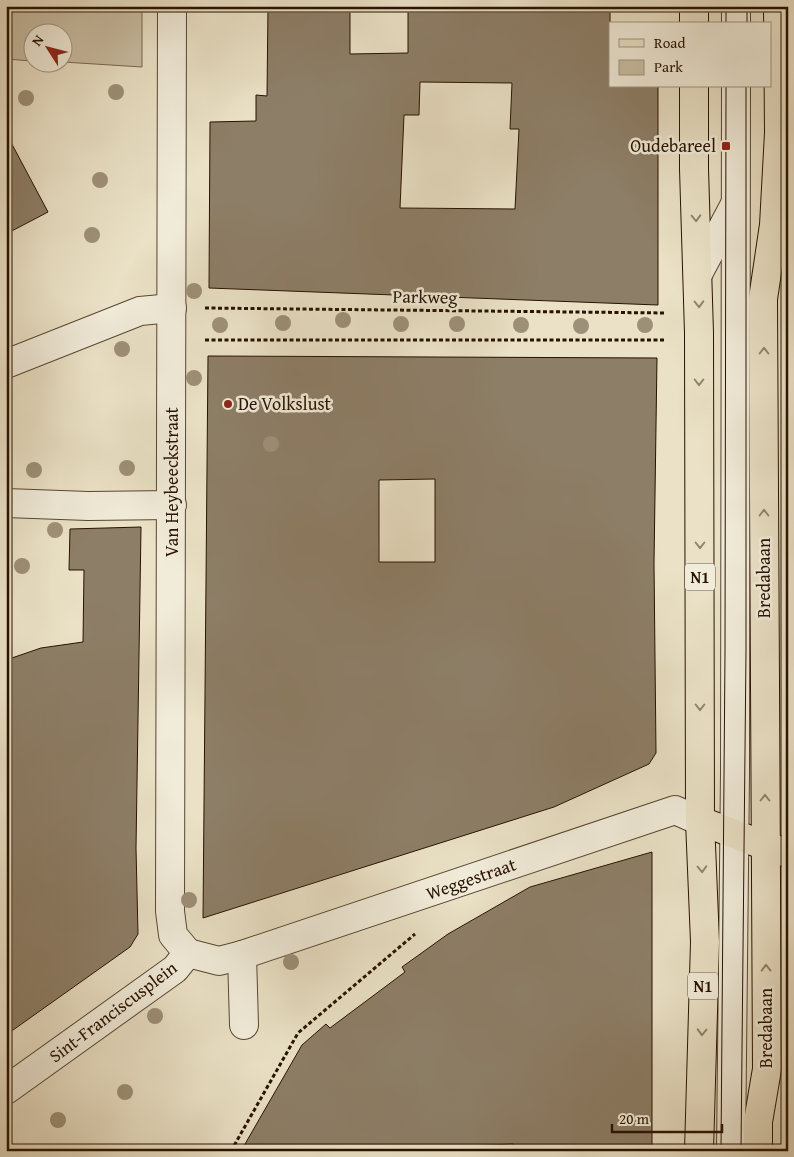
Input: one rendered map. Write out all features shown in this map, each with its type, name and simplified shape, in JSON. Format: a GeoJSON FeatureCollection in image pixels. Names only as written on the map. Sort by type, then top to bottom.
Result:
{"type":"FeatureCollection","features":[{"type":"Feature","properties":{"kind":"main road"},"geometry":{"type":"LineString","coordinates":[[694,6],[694,22]]}},
{"type":"Feature","properties":{"kind":"main road","name":"Bredabaan"},"geometry":{"type":"LineString","coordinates":[[758,1151],[758,1122],[767,1069],[777,850],[763,298],[774,225],[783,133],[778,6]]}},
{"type":"Feature","properties":{"kind":"main road","name":"N1"},"geometry":{"type":"LineString","coordinates":[[694,88],[694,169],[698,274],[700,821],[705,942],[700,1151]]}},
{"type":"Feature","properties":{"kind":"main road"},"geometry":{"type":"LineString","coordinates":[[700,821],[777,850]]}},
{"type":"Feature","properties":{"kind":"street","name":"Van Heybeeckstraat"},"geometry":{"type":"LineString","coordinates":[[172,6],[170,911],[173,935],[188,953]]}},
{"type":"Feature","properties":{"kind":"street"},"geometry":{"type":"LineString","coordinates":[[736,6],[736,22]]}},
{"type":"Feature","properties":{"kind":"street","name":"Bredabaan"},"geometry":{"type":"LineString","coordinates":[[731,1151],[734,833],[736,88]]}},
{"type":"Feature","properties":{"kind":"street"},"geometry":{"type":"LineString","coordinates":[[698,274],[736,203]]}},
{"type":"Feature","properties":{"kind":"street"},"geometry":{"type":"LineString","coordinates":[[6,364],[140,311],[172,308]]}},
{"type":"Feature","properties":{"kind":"street"},"geometry":{"type":"LineString","coordinates":[[6,503],[88,506],[172,504]]}},
{"type":"Feature","properties":{"kind":"street","name":"Weggestraat"},"geometry":{"type":"LineString","coordinates":[[242,955],[675,810],[700,821]]}},
{"type":"Feature","properties":{"kind":"street","name":"Sint-Franciscusplein"},"geometry":{"type":"LineString","coordinates":[[6,1090],[174,969],[188,953],[219,961],[242,955]]}},
{"type":"Feature","properties":{"kind":"street"},"geometry":{"type":"LineString","coordinates":[[242,955],[244,1025]]}},
{"type":"Feature","properties":{"kind":"path","name":"Parkweg"},"geometry":{"type":"LineString","coordinates":[[172,308],[671,313]]}},
{"type":"Feature","properties":{"kind":"path"},"geometry":{"type":"LineString","coordinates":[[196,340],[670,340]]}},
{"type":"Feature","properties":{"kind":"path"},"geometry":{"type":"LineString","coordinates":[[230,1151],[298,1033],[419,931]]}},
{"type":"Feature","properties":{"kind":"green space"},"geometry":{"type":"Polygon","coordinates":[[[6,6],[142,6],[142,67],[72,63],[72,22],[22,22],[22,60],[6,59],[6,6]]]}},
{"type":"Feature","properties":{"kind":"building"},"geometry":{"type":"Polygon","coordinates":[[[268,6],[350,6],[350,54],[408,53],[408,6],[610,6],[609,88],[658,88],[658,305],[209,288],[210,122],[256,121],[256,95],[267,96],[268,6]],[[420,82],[419,115],[404,115],[400,208],[515,209],[519,129],[510,129],[512,83],[420,82]]]}},
{"type":"Feature","properties":{"kind":"building"},"geometry":{"type":"Polygon","coordinates":[[[6,133],[48,212],[6,234],[6,133]]]}},
{"type":"Feature","properties":{"kind":"building"},"geometry":{"type":"Polygon","coordinates":[[[208,356],[657,358],[654,563],[656,753],[649,764],[554,807],[203,918],[208,356]],[[435,479],[379,480],[379,562],[435,562],[435,479]]]}},
{"type":"Feature","properties":{"kind":"building"},"geometry":{"type":"Polygon","coordinates":[[[141,527],[136,848],[138,934],[130,947],[6,1035],[6,660],[41,648],[83,642],[84,570],[69,570],[70,529],[141,527]]]}},
{"type":"Feature","properties":{"kind":"building"},"geometry":{"type":"Polygon","coordinates":[[[652,852],[652,1151],[514,1151],[513,1144],[466,1146],[458,1151],[241,1151],[302,1045],[326,1024],[330,1028],[405,972],[402,967],[448,934],[530,887],[652,852]]]}},
{"type":"Feature","properties":{"kind":"tram line"},"geometry":{"type":"LineString","coordinates":[[726,6],[726,22]]}},
{"type":"Feature","properties":{"kind":"tram line"},"geometry":{"type":"LineString","coordinates":[[747,6],[747,22]]}},
{"type":"Feature","properties":{"kind":"tram line"},"geometry":{"type":"LineString","coordinates":[[721,1151],[725,652],[726,88]]}},
{"type":"Feature","properties":{"kind":"tram line"},"geometry":{"type":"LineString","coordinates":[[741,1151],[746,651],[746,88]]}},
{"type":"Feature","properties":{"kind":"place","name":"Oudebareel"},"geometry":{"type":"Point","coordinates":[726,146]}},
{"type":"Feature","properties":{"kind":"place","name":"De Volkslust"},"geometry":{"type":"Point","coordinates":[228,404]}}]}
